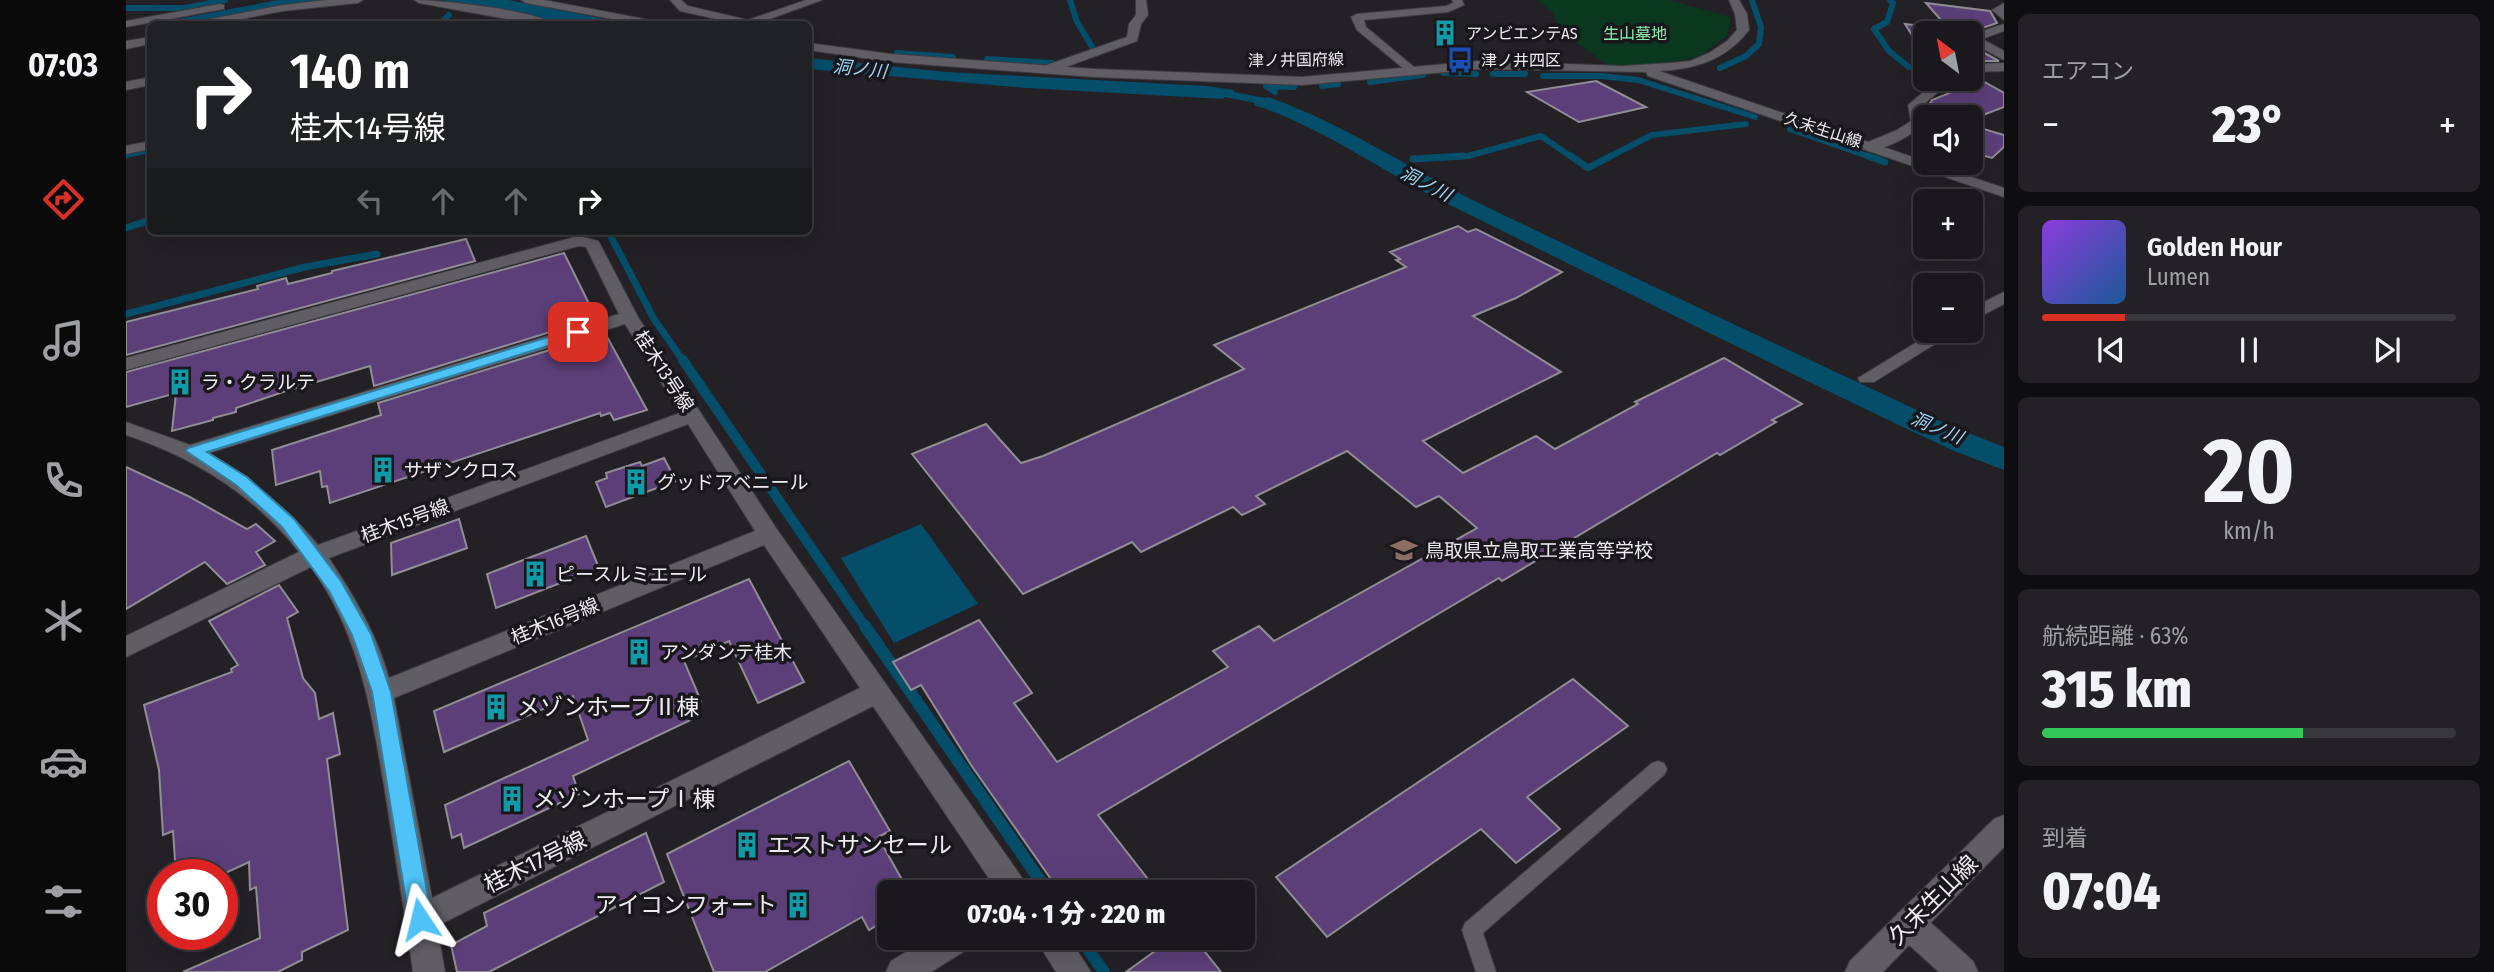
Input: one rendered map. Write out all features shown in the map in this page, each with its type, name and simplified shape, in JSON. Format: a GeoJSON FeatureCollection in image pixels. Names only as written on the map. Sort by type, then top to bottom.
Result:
{"type":"FeatureCollection","features":[{"type":"Feature","properties":{"kind":"street"},"geometry":{"type":"LineString","coordinates":[[216,21],[284,8],[358,0]]}},
{"type":"Feature","properties":{"kind":"street"},"geometry":{"type":"LineString","coordinates":[[419,0],[533,21]]}},
{"type":"Feature","properties":{"kind":"street"},"geometry":{"type":"LineString","coordinates":[[526,0],[639,21]]}},
{"type":"Feature","properties":{"kind":"street"},"geometry":{"type":"LineString","coordinates":[[675,0],[691,21]]}},
{"type":"Feature","properties":{"kind":"street"},"geometry":{"type":"LineString","coordinates":[[774,0],[786,10]]}},
{"type":"Feature","properties":{"kind":"street"},"geometry":{"type":"LineString","coordinates":[[755,21],[817,0]]}},
{"type":"Feature","properties":{"kind":"street"},"geometry":{"type":"LineString","coordinates":[[1048,69],[1133,39],[1135,24],[1142,15],[1141,0]]}},
{"type":"Feature","properties":{"kind":"street"},"geometry":{"type":"LineString","coordinates":[[1356,0],[1357,18],[1361,28],[1410,70]]}},
{"type":"Feature","properties":{"kind":"street"},"geometry":{"type":"LineString","coordinates":[[1357,18],[1448,9],[1459,5],[1457,0]]}},
{"type":"Feature","properties":{"kind":"street","name":"津ノ井国府線"},"geometry":{"type":"LineString","coordinates":[[812,47],[891,58],[1275,80],[1335,78],[1479,65],[1640,69],[1692,64],[1731,44],[1742,30],[1741,14],[1734,0]]}},
{"type":"Feature","properties":{"kind":"street"},"geometry":{"type":"LineString","coordinates":[[126,24],[233,4]]}},
{"type":"Feature","properties":{"kind":"street"},"geometry":{"type":"LineString","coordinates":[[2004,6],[1998,10],[2004,17]]}},
{"type":"Feature","properties":{"kind":"street"},"geometry":{"type":"LineString","coordinates":[[684,9],[734,21]]}},
{"type":"Feature","properties":{"kind":"street"},"geometry":{"type":"LineString","coordinates":[[2004,27],[1972,38],[2004,56]]}},
{"type":"Feature","properties":{"kind":"street"},"geometry":{"type":"LineString","coordinates":[[126,38],[147,34]]}},
{"type":"Feature","properties":{"kind":"street"},"geometry":{"type":"LineString","coordinates":[[126,45],[147,42]]}},
{"type":"Feature","properties":{"kind":"street"},"geometry":{"type":"LineString","coordinates":[[1983,68],[2004,67]]}},
{"type":"Feature","properties":{"kind":"street","name":"久末生山線"},"geometry":{"type":"LineString","coordinates":[[1640,69],[2004,193]]}},
{"type":"Feature","properties":{"kind":"street"},"geometry":{"type":"LineString","coordinates":[[126,86],[147,82]]}},
{"type":"Feature","properties":{"kind":"street"},"geometry":{"type":"LineString","coordinates":[[1871,146],[1902,133],[1917,122],[1916,105],[1934,91]]}},
{"type":"Feature","properties":{"kind":"street"},"geometry":{"type":"LineString","coordinates":[[126,150],[147,146]]}},
{"type":"Feature","properties":{"kind":"street","name":"桂木13号線"},"geometry":{"type":"LineString","coordinates":[[126,364],[579,241],[593,244],[629,317],[768,534],[875,694],[1007,880]]}},
{"type":"Feature","properties":{"kind":"street"},"geometry":{"type":"LineString","coordinates":[[1983,309],[2004,297]]}},
{"type":"Feature","properties":{"kind":"street"},"geometry":{"type":"LineString","coordinates":[[193,451],[629,317]]}},
{"type":"Feature","properties":{"kind":"street"},"geometry":{"type":"LineString","coordinates":[[1867,378],[1927,343]]}},
{"type":"Feature","properties":{"kind":"street","name":"桂木15号線"},"geometry":{"type":"LineString","coordinates":[[126,646],[314,555],[693,415]]}},
{"type":"Feature","properties":{"kind":"street"},"geometry":{"type":"LineString","coordinates":[[126,428],[193,451],[242,481],[288,523],[335,586],[361,634],[381,692],[429,972]]}},
{"type":"Feature","properties":{"kind":"street","name":"桂木16号線"},"geometry":{"type":"LineString","coordinates":[[381,692],[768,534]]}},
{"type":"Feature","properties":{"kind":"street","name":"桂木17号線"},"geometry":{"type":"LineString","coordinates":[[420,919],[875,694]]}},
{"type":"Feature","properties":{"kind":"street","name":"久末生山線"},"geometry":{"type":"LineString","coordinates":[[1861,972],[2004,828]]}},
{"type":"Feature","properties":{"kind":"street"},"geometry":{"type":"LineString","coordinates":[[1909,924],[1962,972]]}},
{"type":"Feature","properties":{"kind":"street"},"geometry":{"type":"LineString","coordinates":[[902,972],[938,950]]}},
{"type":"Feature","properties":{"kind":"street"},"geometry":{"type":"LineString","coordinates":[[1058,950],[1075,972]]}},
{"type":"Feature","properties":{"kind":"lane"},"geometry":{"type":"LineString","coordinates":[[1486,972],[1472,930],[1658,769]]}},
{"type":"Feature","properties":{"kind":"green space","name":"生山墓地"},"geometry":{"type":"Polygon","coordinates":[[[1538,0],[1668,0],[1731,17],[1727,36],[1698,57],[1657,65],[1621,67],[1605,63],[1562,31],[1552,12],[1538,0]]]}},
{"type":"Feature","properties":{"kind":"water"},"geometry":{"type":"Polygon","coordinates":[[[278,0],[324,0],[200,21],[167,21],[278,0]]]}},
{"type":"Feature","properties":{"kind":"water"},"geometry":{"type":"Polygon","coordinates":[[[442,0],[509,0],[615,21],[550,21],[442,0]]]}},
{"type":"Feature","properties":{"kind":"water","name":"洞ノ川"},"geometry":{"type":"Polygon","coordinates":[[[812,58],[947,72],[1207,86],[1268,97],[1350,133],[1481,204],[1598,260],[1951,426],[2004,447],[2004,470],[1954,451],[1700,329],[1424,192],[1328,137],[1254,105],[1255,103],[1225,97],[1027,88],[812,69],[812,58]]]}},
{"type":"Feature","properties":{"kind":"water"},"geometry":{"type":"Polygon","coordinates":[[[921,524],[978,604],[894,643],[841,558],[921,524]]]}},
{"type":"Feature","properties":{"kind":"building"},"geometry":{"type":"Polygon","coordinates":[[[1926,3],[1990,11],[1997,23],[1983,28],[1983,21],[1942,21],[1926,3]]]}},
{"type":"Feature","properties":{"kind":"building"},"geometry":{"type":"Polygon","coordinates":[[[1905,24],[1913,25],[1913,37],[1905,24]]]}},
{"type":"Feature","properties":{"kind":"building"},"geometry":{"type":"Polygon","coordinates":[[[1983,52],[1999,61],[1983,61],[1983,52]]]}},
{"type":"Feature","properties":{"kind":"building"},"geometry":{"type":"Polygon","coordinates":[[[1596,81],[1646,107],[1579,122],[1527,92],[1596,81]]]}},
{"type":"Feature","properties":{"kind":"building"},"geometry":{"type":"Polygon","coordinates":[[[1983,81],[2004,93],[2004,107],[1983,115],[1983,105],[1931,105],[1932,100],[1954,91],[1983,91],[1983,81]]]}},
{"type":"Feature","properties":{"kind":"building"},"geometry":{"type":"Polygon","coordinates":[[[1983,129],[2004,135],[2004,147],[1992,158],[1983,156],[1983,129]]]}},
{"type":"Feature","properties":{"kind":"building"},"geometry":{"type":"Polygon","coordinates":[[[1458,226],[1468,232],[1476,229],[1562,272],[1516,298],[1473,316],[1561,372],[1423,441],[1463,473],[1536,436],[1555,449],[1638,404],[1635,402],[1724,358],[1802,404],[1772,420],[1776,422],[1720,455],[1717,453],[1502,581],[1499,578],[1098,815],[1149,880],[1052,880],[971,765],[921,685],[911,690],[893,662],[979,620],[1032,693],[1014,703],[1057,762],[1228,667],[1213,651],[1259,626],[1274,641],[1477,528],[1439,496],[1416,507],[1347,451],[1256,496],[1265,504],[1242,515],[1233,507],[1141,552],[1132,542],[1023,594],[912,454],[986,424],[1021,463],[1043,456],[1244,369],[1214,345],[1406,267],[1390,252],[1458,226]]]}},
{"type":"Feature","properties":{"kind":"building"},"geometry":{"type":"Polygon","coordinates":[[[466,239],[475,261],[126,355],[126,322],[258,289],[257,286],[286,278],[288,284],[466,239]]]}},
{"type":"Feature","properties":{"kind":"building"},"geometry":{"type":"Polygon","coordinates":[[[564,253],[596,318],[374,386],[370,366],[286,391],[236,408],[236,412],[172,431],[176,393],[126,407],[126,372],[564,253]]]}},
{"type":"Feature","properties":{"kind":"building"},"geometry":{"type":"Polygon","coordinates":[[[605,333],[647,410],[614,420],[610,413],[601,416],[600,413],[330,503],[327,486],[322,487],[320,471],[276,485],[272,450],[381,415],[378,403],[605,333]]]}},
{"type":"Feature","properties":{"kind":"building","name":"グッドアベニール"},"geometry":{"type":"Polygon","coordinates":[[[664,458],[676,481],[606,507],[596,482],[607,478],[606,473],[640,462],[642,466],[664,458]]]}},
{"type":"Feature","properties":{"kind":"building"},"geometry":{"type":"Polygon","coordinates":[[[126,467],[188,496],[247,529],[256,524],[275,541],[256,552],[265,565],[227,584],[205,562],[126,609],[126,467]]]}},
{"type":"Feature","properties":{"kind":"building"},"geometry":{"type":"Polygon","coordinates":[[[459,519],[467,548],[392,575],[391,543],[459,519]]]}},
{"type":"Feature","properties":{"kind":"building","name":"ピースルミエール"},"geometry":{"type":"Polygon","coordinates":[[[586,536],[599,568],[496,608],[487,574],[586,536]]]}},
{"type":"Feature","properties":{"kind":"building"},"geometry":{"type":"Polygon","coordinates":[[[749,579],[804,682],[758,703],[729,641],[684,661],[701,701],[694,705],[699,716],[573,776],[579,794],[464,848],[461,834],[452,838],[445,805],[588,740],[573,696],[444,752],[434,711],[749,579]]]}},
{"type":"Feature","properties":{"kind":"building"},"geometry":{"type":"Polygon","coordinates":[[[279,585],[298,612],[287,618],[303,678],[315,693],[319,719],[333,713],[340,754],[327,759],[348,930],[302,952],[302,960],[278,972],[183,972],[260,938],[256,887],[250,890],[249,862],[238,867],[238,859],[175,859],[173,831],[163,835],[159,770],[144,705],[232,672],[231,669],[238,665],[209,621],[279,585]]]}},
{"type":"Feature","properties":{"kind":"building"},"geometry":{"type":"Polygon","coordinates":[[[1573,679],[1628,726],[1527,797],[1560,829],[1516,863],[1481,829],[1327,937],[1276,877],[1573,679]]]}},
{"type":"Feature","properties":{"kind":"building"},"geometry":{"type":"Polygon","coordinates":[[[849,761],[890,831],[878,837],[902,880],[877,880],[877,925],[869,930],[862,917],[765,972],[714,972],[667,854],[849,761]]]}},
{"type":"Feature","properties":{"kind":"building"},"geometry":{"type":"Polygon","coordinates":[[[646,833],[664,882],[489,972],[457,972],[451,945],[487,926],[484,913],[646,833]]]}},
{"type":"Feature","properties":{"kind":"building"},"geometry":{"type":"Polygon","coordinates":[[[1156,950],[1204,950],[1221,972],[1126,972],[1156,950]]]}},
{"type":"Feature","properties":{"kind":"waterway"},"geometry":{"type":"LineString","coordinates":[[126,8],[185,8],[225,0]]}},
{"type":"Feature","properties":{"kind":"waterway"},"geometry":{"type":"LineString","coordinates":[[1070,0],[1077,22],[1094,50]]}},
{"type":"Feature","properties":{"kind":"waterway"},"geometry":{"type":"LineString","coordinates":[[1720,68],[1746,56],[1759,44],[1761,27],[1752,0]]}},
{"type":"Feature","properties":{"kind":"waterway"},"geometry":{"type":"LineString","coordinates":[[1890,0],[1893,3],[1887,22],[1874,29],[1889,51],[1909,67]]}},
{"type":"Feature","properties":{"kind":"waterway"},"geometry":{"type":"LineString","coordinates":[[443,21],[449,15]]}},
{"type":"Feature","properties":{"kind":"waterway"},"geometry":{"type":"LineString","coordinates":[[897,53],[953,57]]}},
{"type":"Feature","properties":{"kind":"waterway"},"geometry":{"type":"LineString","coordinates":[[987,59],[1052,63]]}},
{"type":"Feature","properties":{"kind":"waterway"},"geometry":{"type":"LineString","coordinates":[[1444,73],[1476,74]]}},
{"type":"Feature","properties":{"kind":"waterway"},"geometry":{"type":"LineString","coordinates":[[1493,74],[1525,74]]}},
{"type":"Feature","properties":{"kind":"waterway"},"geometry":{"type":"LineString","coordinates":[[1370,82],[1423,75]]}},
{"type":"Feature","properties":{"kind":"waterway"},"geometry":{"type":"LineString","coordinates":[[1543,76],[1601,76],[1638,80],[1755,117]]}},
{"type":"Feature","properties":{"kind":"waterway"},"geometry":{"type":"LineString","coordinates":[[1322,86],[1338,84]]}},
{"type":"Feature","properties":{"kind":"waterway"},"geometry":{"type":"LineString","coordinates":[[1275,92],[1266,86],[1294,87]]}},
{"type":"Feature","properties":{"kind":"waterway"},"geometry":{"type":"LineString","coordinates":[[1963,91],[1968,94]]}},
{"type":"Feature","properties":{"kind":"waterway"},"geometry":{"type":"LineString","coordinates":[[1607,158],[1652,135],[1746,124]]}},
{"type":"Feature","properties":{"kind":"waterway"},"geometry":{"type":"LineString","coordinates":[[1790,129],[1873,158]]}},
{"type":"Feature","properties":{"kind":"waterway"},"geometry":{"type":"LineString","coordinates":[[1431,158],[1468,156],[1541,136],[1573,158]]}},
{"type":"Feature","properties":{"kind":"waterway"},"geometry":{"type":"LineString","coordinates":[[126,155],[147,151]]}},
{"type":"Feature","properties":{"kind":"waterway","name":"洞ノ川"},"geometry":{"type":"LineString","coordinates":[[1413,159],[1463,156]]}},
{"type":"Feature","properties":{"kind":"waterway"},"geometry":{"type":"LineString","coordinates":[[1571,156],[1588,168],[1611,156]]}},
{"type":"Feature","properties":{"kind":"waterway"},"geometry":{"type":"LineString","coordinates":[[1868,156],[1885,162]]}},
{"type":"Feature","properties":{"kind":"waterway"},"geometry":{"type":"LineString","coordinates":[[126,228],[147,221]]}},
{"type":"Feature","properties":{"kind":"waterway"},"geometry":{"type":"LineString","coordinates":[[610,235],[654,319],[684,362]]}},
{"type":"Feature","properties":{"kind":"waterway"},"geometry":{"type":"LineString","coordinates":[[126,314],[305,267],[377,254]]}},
{"type":"Feature","properties":{"kind":"waterway"},"geometry":{"type":"LineString","coordinates":[[683,360],[866,628]]}},
{"type":"Feature","properties":{"kind":"waterway"},"geometry":{"type":"LineString","coordinates":[[865,626],[1040,880]]}},
{"type":"Feature","properties":{"kind":"waterway"},"geometry":{"type":"LineString","coordinates":[[1088,950],[1104,972]]}},
{"type":"Feature","properties":{"kind":"place","name":"アンビエンテAS"},"geometry":{"type":"Point","coordinates":[1445,33]}},
{"type":"Feature","properties":{"kind":"place","name":"津ノ井四区"},"geometry":{"type":"Point","coordinates":[1460,60]}},
{"type":"Feature","properties":{"kind":"place","name":"ラ・クラルテ"},"geometry":{"type":"Point","coordinates":[180,382]}},
{"type":"Feature","properties":{"kind":"place","name":"サザンクロス"},"geometry":{"type":"Point","coordinates":[383,470]}},
{"type":"Feature","properties":{"kind":"place","name":"グッドアベニール"},"geometry":{"type":"Point","coordinates":[636,482]}},
{"type":"Feature","properties":{"kind":"place","name":"鳥取県立鳥取工業高等学校"},"geometry":{"type":"Point","coordinates":[1404,550]}},
{"type":"Feature","properties":{"kind":"place","name":"ピースルミエール"},"geometry":{"type":"Point","coordinates":[535,574]}},
{"type":"Feature","properties":{"kind":"place","name":"アンダンテ桂木"},"geometry":{"type":"Point","coordinates":[639,652]}},
{"type":"Feature","properties":{"kind":"place","name":"メゾンホープⅡ棟"},"geometry":{"type":"Point","coordinates":[496,707]}},
{"type":"Feature","properties":{"kind":"place","name":"メゾンホープⅠ棟"},"geometry":{"type":"Point","coordinates":[512,799]}},
{"type":"Feature","properties":{"kind":"place","name":"エストサンセール"},"geometry":{"type":"Point","coordinates":[747,845]}},
{"type":"Feature","properties":{"kind":"place","name":"アイコンフォート"},"geometry":{"type":"Point","coordinates":[798,905]}},
{"type":"Feature","properties":{"kind":"route"},"geometry":{"type":"LineString","coordinates":[[420,919],[381,692],[361,634],[335,586],[288,523],[242,481],[193,451],[578,332]]}}]}
